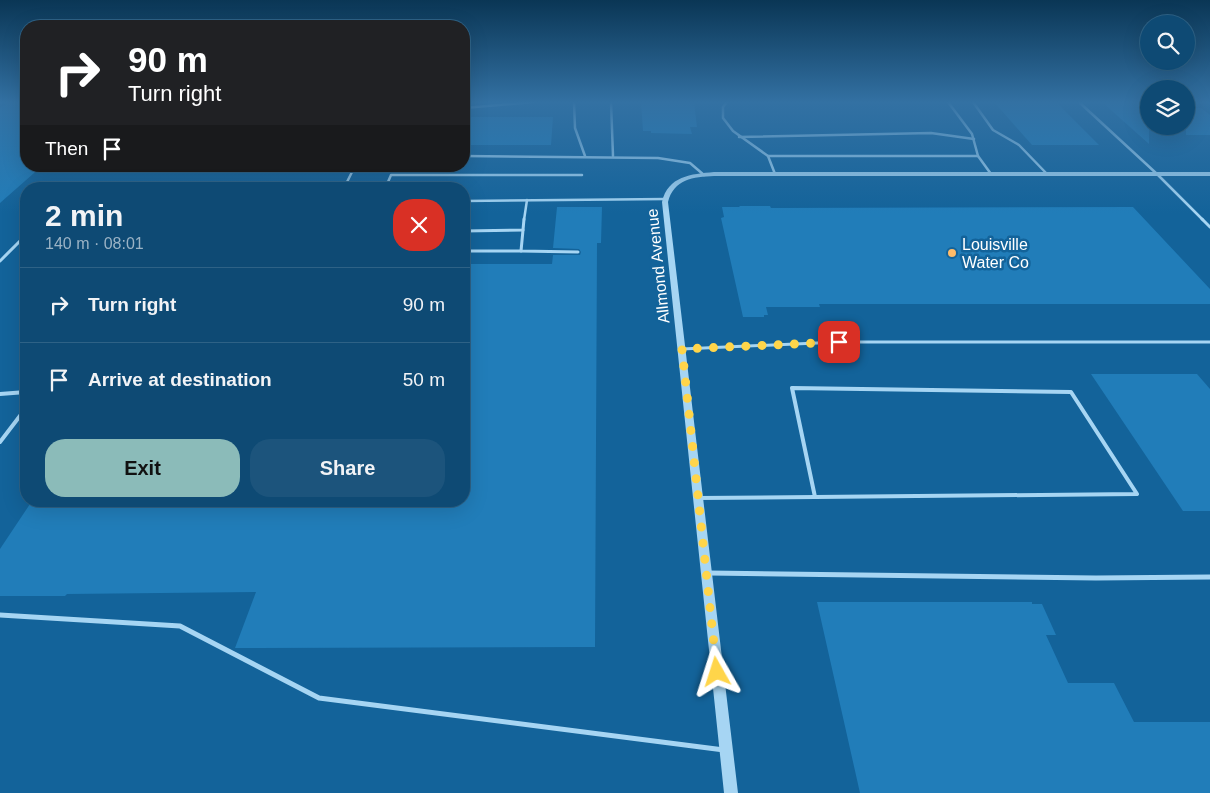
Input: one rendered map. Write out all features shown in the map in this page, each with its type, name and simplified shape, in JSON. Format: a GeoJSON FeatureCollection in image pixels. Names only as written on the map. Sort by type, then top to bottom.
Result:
{"type":"FeatureCollection","features":[{"type":"Feature","properties":{"kind":"street","name":"Allmond Avenue"},"geometry":{"type":"LineString","coordinates":[[731,793],[666,199],[669,188],[678,181],[704,175],[1210,174]]}},
{"type":"Feature","properties":{"kind":"lane"},"geometry":{"type":"LineString","coordinates":[[579,139],[585,156]]}},
{"type":"Feature","properties":{"kind":"lane"},"geometry":{"type":"LineString","coordinates":[[612,139],[613,156]]}},
{"type":"Feature","properties":{"kind":"lane"},"geometry":{"type":"LineString","coordinates":[[743,139],[768,156],[775,174]]}},
{"type":"Feature","properties":{"kind":"lane"},"geometry":{"type":"LineString","coordinates":[[970,139],[974,140],[978,156],[991,174]]}},
{"type":"Feature","properties":{"kind":"lane"},"geometry":{"type":"LineString","coordinates":[[1009,139],[1019,145],[1047,174]]}},
{"type":"Feature","properties":{"kind":"lane"},"geometry":{"type":"LineString","coordinates":[[1120,139],[1158,174],[1210,227]]}},
{"type":"Feature","properties":{"kind":"lane"},"geometry":{"type":"LineString","coordinates":[[470,156],[613,156],[658,158],[690,163],[704,175]]}},
{"type":"Feature","properties":{"kind":"lane"},"geometry":{"type":"LineString","coordinates":[[768,156],[978,156]]}},
{"type":"Feature","properties":{"kind":"lane"},"geometry":{"type":"LineString","coordinates":[[388,182],[391,175],[582,175]]}},
{"type":"Feature","properties":{"kind":"lane"},"geometry":{"type":"LineString","coordinates":[[470,202],[666,199]]}},
{"type":"Feature","properties":{"kind":"lane"},"geometry":{"type":"LineString","coordinates":[[521,251],[527,200]]}},
{"type":"Feature","properties":{"kind":"lane"},"geometry":{"type":"LineString","coordinates":[[470,231],[523,230]]}},
{"type":"Feature","properties":{"kind":"lane"},"geometry":{"type":"LineString","coordinates":[[0,261],[20,241]]}},
{"type":"Feature","properties":{"kind":"lane"},"geometry":{"type":"LineString","coordinates":[[470,251],[578,252]]}},
{"type":"Feature","properties":{"kind":"lane"},"geometry":{"type":"LineString","coordinates":[[682,349],[839,342],[1210,342]]}},
{"type":"Feature","properties":{"kind":"lane"},"geometry":{"type":"LineString","coordinates":[[698,498],[814,498],[1137,494],[1071,392],[792,388],[814,498]]}},
{"type":"Feature","properties":{"kind":"lane"},"geometry":{"type":"LineString","coordinates":[[0,394],[20,392]]}},
{"type":"Feature","properties":{"kind":"lane"},"geometry":{"type":"LineString","coordinates":[[0,442],[20,416]]}},
{"type":"Feature","properties":{"kind":"lane"},"geometry":{"type":"LineString","coordinates":[[706,573],[1096,578],[1210,577]]}},
{"type":"Feature","properties":{"kind":"lane"},"geometry":{"type":"LineString","coordinates":[[0,615],[180,626],[319,698],[726,750]]}},
{"type":"Feature","properties":{"kind":"building"},"geometry":{"type":"Polygon","coordinates":[[[0,139],[20,139],[20,172],[35,172],[24,182],[20,182],[20,185],[0,203],[0,139]]]}},
{"type":"Feature","properties":{"kind":"building"},"geometry":{"type":"Polygon","coordinates":[[[470,139],[551,139],[551,145],[470,145],[470,139]]]}},
{"type":"Feature","properties":{"kind":"building"},"geometry":{"type":"Polygon","coordinates":[[[1027,139],[1093,139],[1099,145],[1032,145],[1027,139]]]}},
{"type":"Feature","properties":{"kind":"building","name":"Louisville Water Co"},"geometry":{"type":"Polygon","coordinates":[[[770,206],[771,208],[1133,207],[1210,289],[1210,304],[819,304],[820,307],[766,307],[768,315],[764,315],[764,317],[743,317],[721,218],[724,217],[722,207],[770,206]]]}},
{"type":"Feature","properties":{"kind":"building"},"geometry":{"type":"Polygon","coordinates":[[[557,207],[602,207],[601,243],[597,243],[595,647],[235,648],[256,592],[0,596],[0,549],[28,507],[470,507],[470,264],[552,264],[553,255],[580,255],[581,252],[579,249],[553,248],[557,207]]]}},
{"type":"Feature","properties":{"kind":"building"},"geometry":{"type":"Polygon","coordinates":[[[1091,374],[1197,374],[1210,389],[1210,511],[1183,511],[1091,374]]]}},
{"type":"Feature","properties":{"kind":"building"},"geometry":{"type":"Polygon","coordinates":[[[817,602],[1032,602],[1032,604],[1042,604],[1056,635],[1046,635],[1068,683],[1114,683],[1134,722],[1210,722],[1210,793],[860,793],[817,602]]]}},
{"type":"Feature","properties":{"kind":"place","name":"Louisville Water Co"},"geometry":{"type":"Point","coordinates":[952,253]}},
{"type":"Feature","properties":{"kind":"route"},"geometry":{"type":"LineString","coordinates":[[717,672],[682,349],[839,342]]}}]}
